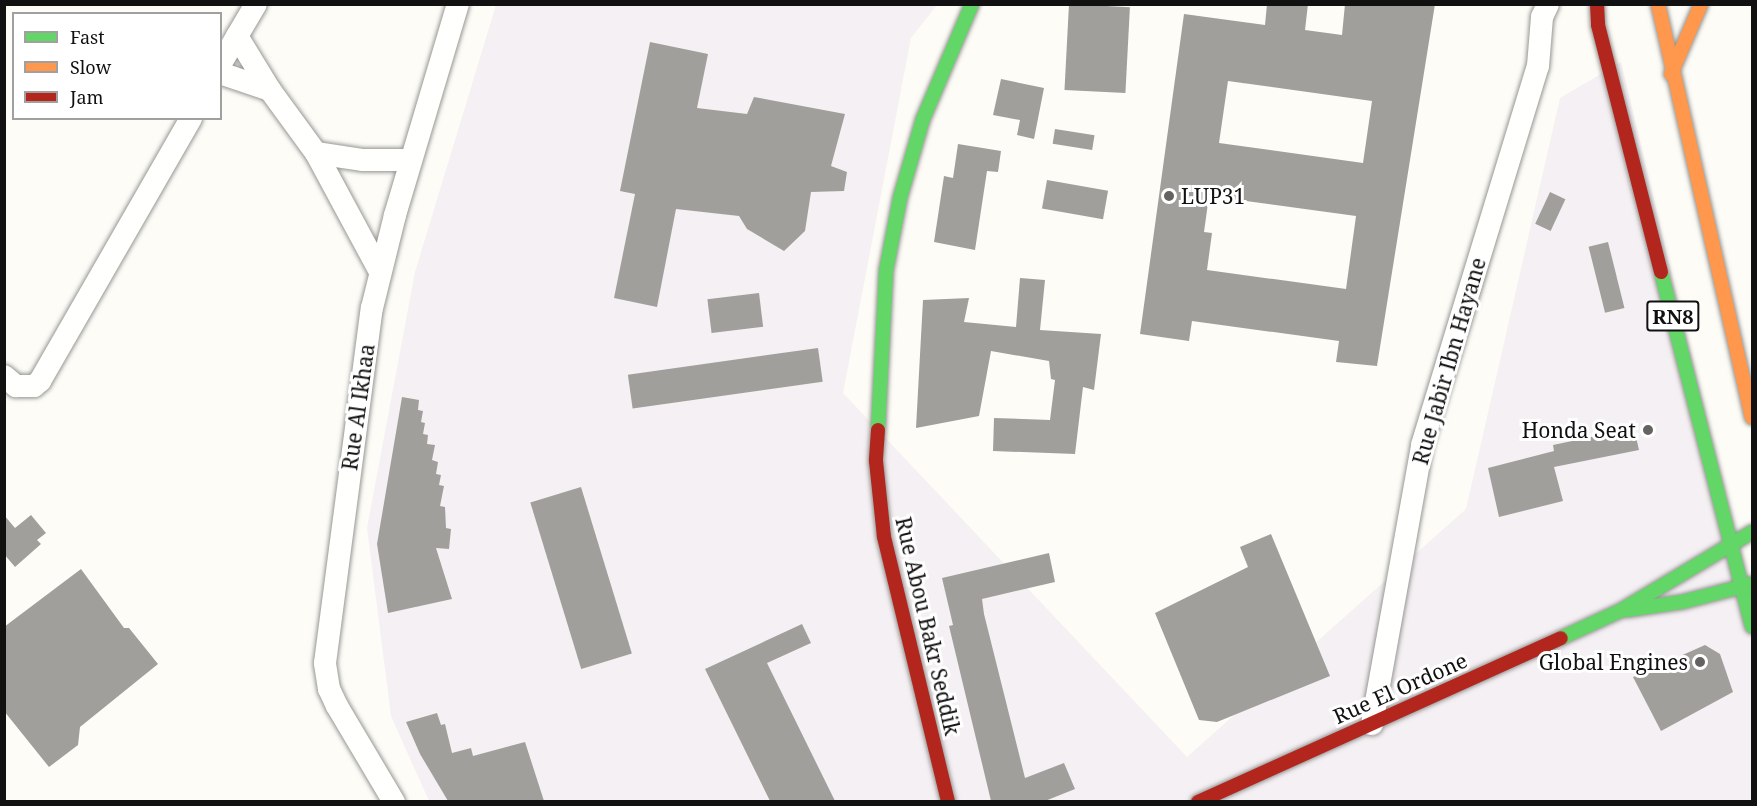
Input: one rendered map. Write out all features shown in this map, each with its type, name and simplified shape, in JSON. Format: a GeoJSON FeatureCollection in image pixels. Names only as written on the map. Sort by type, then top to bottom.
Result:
{"type":"FeatureCollection","features":[{"type":"Feature","properties":{"kind":"street"},"geometry":{"type":"LineString","coordinates":[[222,62],[256,4]]}},
{"type":"Feature","properties":{"kind":"street","name":"Rue Al Ikhaa"},"geometry":{"type":"LineString","coordinates":[[394,801],[337,706],[329,689],[325,663],[359,397],[380,272],[458,4]]}},
{"type":"Feature","properties":{"kind":"street","name":"Rue Abou Bakr Seddik"},"geometry":{"type":"LineString","coordinates":[[948,801],[895,590],[876,461],[886,271],[900,198],[923,119],[972,4]]}},
{"type":"Feature","properties":{"kind":"street","name":"Rue Jabir Ibn Hayane"},"geometry":{"type":"LineString","coordinates":[[1372,724],[1422,445],[1538,66],[1542,16],[1548,4]]}},
{"type":"Feature","properties":{"kind":"street"},"geometry":{"type":"LineString","coordinates":[[1590,4],[1598,25]]}},
{"type":"Feature","properties":{"kind":"street","name":"RN8"},"geometry":{"type":"LineString","coordinates":[[1597,4],[1598,25],[1731,542],[1747,585],[1752,627]]}},
{"type":"Feature","properties":{"kind":"street","name":"RN8"},"geometry":{"type":"LineString","coordinates":[[1659,4],[1671,74],[1752,417]]}},
{"type":"Feature","properties":{"kind":"street"},"geometry":{"type":"LineString","coordinates":[[1671,74],[1701,4]]}},
{"type":"Feature","properties":{"kind":"street"},"geometry":{"type":"LineString","coordinates":[[237,36],[270,90],[316,153],[380,272]]}},
{"type":"Feature","properties":{"kind":"street"},"geometry":{"type":"LineString","coordinates":[[222,74],[270,90]]}},
{"type":"Feature","properties":{"kind":"street"},"geometry":{"type":"LineString","coordinates":[[4,376],[16,386],[34,386],[40,381],[190,120]]}},
{"type":"Feature","properties":{"kind":"street"},"geometry":{"type":"LineString","coordinates":[[316,153],[363,160],[411,160]]}},
{"type":"Feature","properties":{"kind":"street","name":"Rue El Ordone"},"geometry":{"type":"LineString","coordinates":[[1198,801],[1620,611],[1731,542],[1752,532]]}},
{"type":"Feature","properties":{"kind":"street","name":"Rue El Ordone"},"geometry":{"type":"LineString","coordinates":[[1620,611],[1682,602],[1747,585]]}},
{"type":"Feature","properties":{"kind":"shaded area"},"geometry":{"type":"Polygon","coordinates":[[[496,5],[937,5],[911,38],[843,393],[1187,757],[1466,509],[1560,98],[1621,62],[1752,608],[1752,801],[429,801],[391,716],[367,528],[415,272],[496,5]]]}},
{"type":"Feature","properties":{"kind":"building"},"geometry":{"type":"Polygon","coordinates":[[[1069,4],[1130,7],[1125,93],[1064,90],[1069,4]]]}},
{"type":"Feature","properties":{"kind":"building"},"geometry":{"type":"Polygon","coordinates":[[[1267,4],[1308,4],[1305,30],[1342,35],[1345,4],[1435,4],[1377,366],[1336,362],[1339,341],[1192,321],[1189,341],[1140,334],[1184,14],[1265,25],[1267,4]],[[1228,81],[1219,143],[1363,163],[1372,101],[1228,81]],[[1209,196],[1204,232],[1212,233],[1207,270],[1346,289],[1356,216],[1209,196]]]}},
{"type":"Feature","properties":{"kind":"building"},"geometry":{"type":"Polygon","coordinates":[[[650,42],[708,54],[697,108],[747,114],[754,97],[845,114],[831,166],[847,172],[844,191],[811,192],[805,231],[784,251],[747,229],[739,216],[676,209],[657,307],[614,298],[635,194],[620,191],[650,42]]]}},
{"type":"Feature","properties":{"kind":"building"},"geometry":{"type":"Polygon","coordinates":[[[1001,79],[1044,88],[1034,139],[1017,135],[1020,120],[993,115],[1001,79]]]}},
{"type":"Feature","properties":{"kind":"building"},"geometry":{"type":"Polygon","coordinates":[[[1055,129],[1095,135],[1092,150],[1053,144],[1055,129]]]}},
{"type":"Feature","properties":{"kind":"building"},"geometry":{"type":"Polygon","coordinates":[[[958,144],[1001,151],[998,172],[987,171],[975,250],[934,242],[944,176],[953,178],[958,144]]]}},
{"type":"Feature","properties":{"kind":"building"},"geometry":{"type":"Polygon","coordinates":[[[1047,180],[1108,191],[1103,219],[1042,209],[1047,180]]]}},
{"type":"Feature","properties":{"kind":"building"},"geometry":{"type":"Polygon","coordinates":[[[1550,192],[1565,199],[1551,231],[1535,224],[1550,192]]]}},
{"type":"Feature","properties":{"kind":"building"},"geometry":{"type":"Polygon","coordinates":[[[1608,242],[1624,308],[1605,313],[1589,247],[1608,242]]]}},
{"type":"Feature","properties":{"kind":"building"},"geometry":{"type":"Polygon","coordinates":[[[1020,278],[1045,280],[1040,330],[1101,334],[1094,390],[1083,387],[1075,454],[993,451],[994,418],[1050,420],[1055,380],[1051,379],[1049,361],[991,351],[979,416],[916,428],[923,300],[969,298],[964,322],[1016,327],[1020,278]]]}},
{"type":"Feature","properties":{"kind":"building"},"geometry":{"type":"Polygon","coordinates":[[[759,293],[763,327],[712,333],[707,299],[759,293]]]}},
{"type":"Feature","properties":{"kind":"building"},"geometry":{"type":"Polygon","coordinates":[[[818,348],[823,382],[633,408],[628,375],[818,348]]]}},
{"type":"Feature","properties":{"kind":"building"},"geometry":{"type":"Polygon","coordinates":[[[402,397],[419,400],[418,410],[423,411],[421,422],[425,423],[423,434],[428,435],[427,444],[435,445],[432,460],[438,462],[436,474],[441,475],[439,485],[444,486],[440,506],[445,507],[446,528],[451,529],[449,549],[436,548],[452,599],[388,613],[377,544],[402,397]]]}},
{"type":"Feature","properties":{"kind":"building"},"geometry":{"type":"Polygon","coordinates":[[[1634,428],[1639,450],[1554,467],[1563,501],[1499,517],[1488,468],[1554,451],[1553,445],[1634,428]]]}},
{"type":"Feature","properties":{"kind":"building"},"geometry":{"type":"Polygon","coordinates":[[[581,487],[632,653],[581,669],[530,502],[581,487]]]}},
{"type":"Feature","properties":{"kind":"building"},"geometry":{"type":"Polygon","coordinates":[[[4,515],[15,528],[31,515],[46,533],[37,540],[41,544],[15,567],[4,554],[4,515]]]}},
{"type":"Feature","properties":{"kind":"building"},"geometry":{"type":"Polygon","coordinates":[[[1271,534],[1330,676],[1217,722],[1199,720],[1155,613],[1248,567],[1240,547],[1271,534]]]}},
{"type":"Feature","properties":{"kind":"building"},"geometry":{"type":"Polygon","coordinates":[[[1049,553],[1055,582],[982,599],[1025,778],[1064,763],[1075,789],[1045,801],[991,801],[949,626],[953,625],[942,578],[1049,553]]]}},
{"type":"Feature","properties":{"kind":"building"},"geometry":{"type":"Polygon","coordinates":[[[81,569],[124,628],[129,628],[158,664],[80,727],[78,745],[49,767],[4,711],[4,627],[81,569]]]}},
{"type":"Feature","properties":{"kind":"building"},"geometry":{"type":"Polygon","coordinates":[[[802,624],[811,643],[767,663],[835,801],[770,801],[705,669],[802,624]]]}},
{"type":"Feature","properties":{"kind":"building"},"geometry":{"type":"Polygon","coordinates":[[[1705,645],[1720,654],[1733,692],[1661,731],[1633,677],[1705,645]]]}},
{"type":"Feature","properties":{"kind":"building"},"geometry":{"type":"Polygon","coordinates":[[[437,713],[441,725],[445,724],[452,753],[471,748],[473,756],[525,742],[544,801],[448,801],[420,754],[406,722],[437,713]]]}},
{"type":"Feature","properties":{"kind":"traffic: fast"},"geometry":{"type":"LineString","coordinates":[[878,430],[886,271],[900,198],[923,119],[972,4]]}},
{"type":"Feature","properties":{"kind":"traffic: fast"},"geometry":{"type":"LineString","coordinates":[[1661,272],[1752,627]]}},
{"type":"Feature","properties":{"kind":"traffic: fast"},"geometry":{"type":"LineString","coordinates":[[1561,638],[1620,611],[1752,532]]}},
{"type":"Feature","properties":{"kind":"traffic: fast"},"geometry":{"type":"LineString","coordinates":[[1627,610],[1682,602],[1752,584]]}},
{"type":"Feature","properties":{"kind":"traffic: slow"},"geometry":{"type":"LineString","coordinates":[[1658,4],[1752,417]]}},
{"type":"Feature","properties":{"kind":"traffic: slow"},"geometry":{"type":"LineString","coordinates":[[1671,74],[1701,4]]}},
{"type":"Feature","properties":{"kind":"traffic: jam"},"geometry":{"type":"LineString","coordinates":[[1597,4],[1598,25],[1661,272]]}},
{"type":"Feature","properties":{"kind":"traffic: jam"},"geometry":{"type":"LineString","coordinates":[[878,430],[876,461],[884,537],[948,802]]}},
{"type":"Feature","properties":{"kind":"traffic: jam"},"geometry":{"type":"LineString","coordinates":[[1198,802],[1561,638]]}},
{"type":"Feature","properties":{"kind":"place","name":"LUP31"},"geometry":{"type":"Point","coordinates":[1169,196]}},
{"type":"Feature","properties":{"kind":"place","name":"Honda Seat"},"geometry":{"type":"Point","coordinates":[1648,430]}},
{"type":"Feature","properties":{"kind":"place","name":"Global Engines"},"geometry":{"type":"Point","coordinates":[1700,662]}}]}
